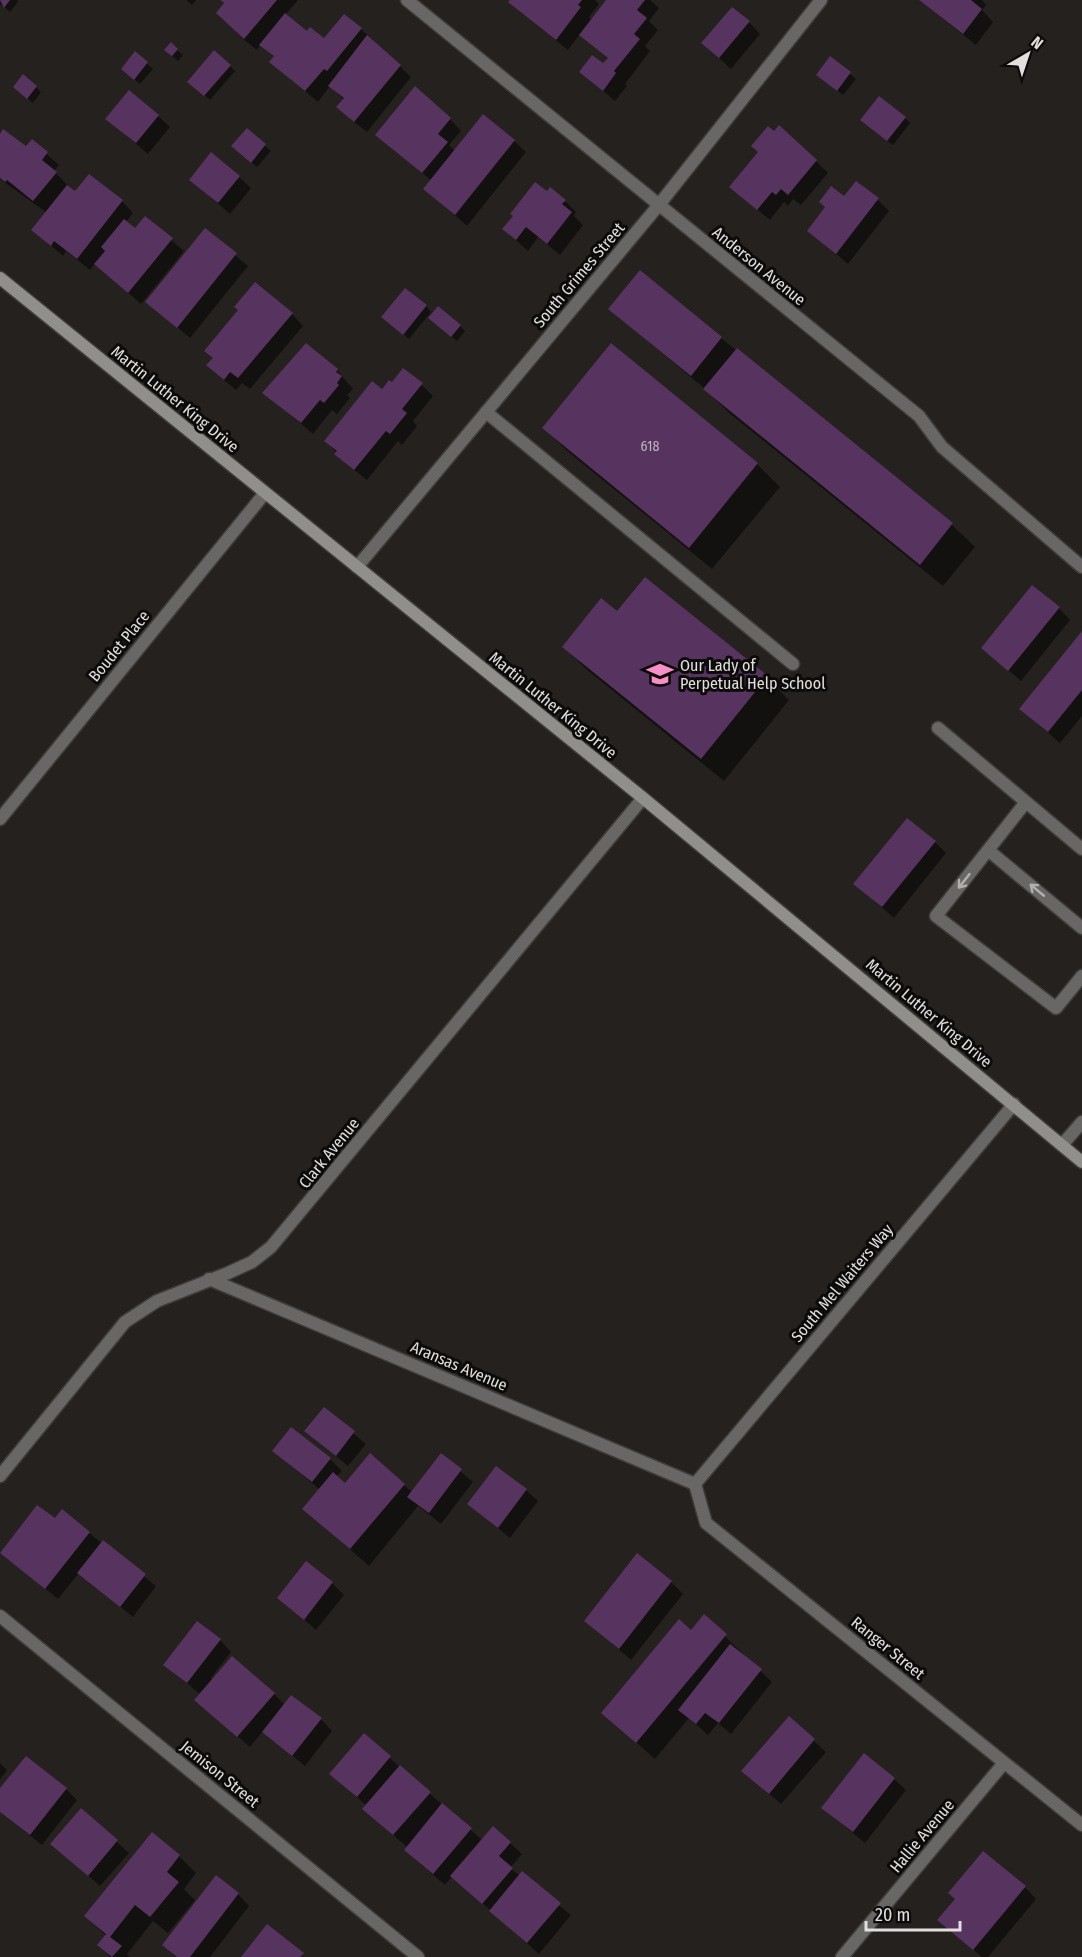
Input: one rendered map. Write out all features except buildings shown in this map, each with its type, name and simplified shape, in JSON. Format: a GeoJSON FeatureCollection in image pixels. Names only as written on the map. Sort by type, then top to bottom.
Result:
{"type":"FeatureCollection","features":[{"type":"Feature","properties":{"kind":"main road","name":"Martin Luther King Drive"},"geometry":{"type":"LineString","coordinates":[[0,278],[643,798],[1082,1162]]}},
{"type":"Feature","properties":{"kind":"street","name":"Anderson Avenue"},"geometry":{"type":"LineString","coordinates":[[407,0],[919,416],[942,447],[1082,567]]}},
{"type":"Feature","properties":{"kind":"street","name":"South Grimes Street"},"geometry":{"type":"LineString","coordinates":[[357,567],[658,206],[821,0]]}},
{"type":"Feature","properties":{"kind":"street"},"geometry":{"type":"LineString","coordinates":[[486,412],[794,664]]}},
{"type":"Feature","properties":{"kind":"street","name":"Boudet Place"},"geometry":{"type":"LineString","coordinates":[[0,819],[264,493]]}},
{"type":"Feature","properties":{"kind":"street"},"geometry":{"type":"LineString","coordinates":[[938,729],[1082,849]]}},
{"type":"Feature","properties":{"kind":"street","name":"Clark Avenue"},"geometry":{"type":"LineString","coordinates":[[0,1476],[125,1322],[157,1301],[252,1262],[271,1247],[643,798]]}},
{"type":"Feature","properties":{"kind":"street"},"geometry":{"type":"LineString","coordinates":[[1026,802],[936,916],[1056,1008],[1082,976]]}},
{"type":"Feature","properties":{"kind":"street"},"geometry":{"type":"LineString","coordinates":[[988,850],[1082,928]]}},
{"type":"Feature","properties":{"kind":"street","name":"South Mel Waiters Way"},"geometry":{"type":"LineString","coordinates":[[695,1484],[1014,1104]]}},
{"type":"Feature","properties":{"kind":"street"},"geometry":{"type":"LineString","coordinates":[[1062,1145],[1082,1122]]}},
{"type":"Feature","properties":{"kind":"street","name":"Aransas Avenue"},"geometry":{"type":"LineString","coordinates":[[209,1279],[695,1484]]}},
{"type":"Feature","properties":{"kind":"street","name":"Ranger Street"},"geometry":{"type":"LineString","coordinates":[[695,1484],[706,1523],[1082,1825]]}},
{"type":"Feature","properties":{"kind":"street","name":"Jemison Street"},"geometry":{"type":"LineString","coordinates":[[0,1616],[418,1957]]}},
{"type":"Feature","properties":{"kind":"street","name":"Hallie Avenue"},"geometry":{"type":"LineString","coordinates":[[842,1957],[1004,1763]]}},
{"type":"Feature","properties":{"kind":"place","name":"Our Lady of Perpetual Help School"},"geometry":{"type":"Point","coordinates":[660,674]}}]}
